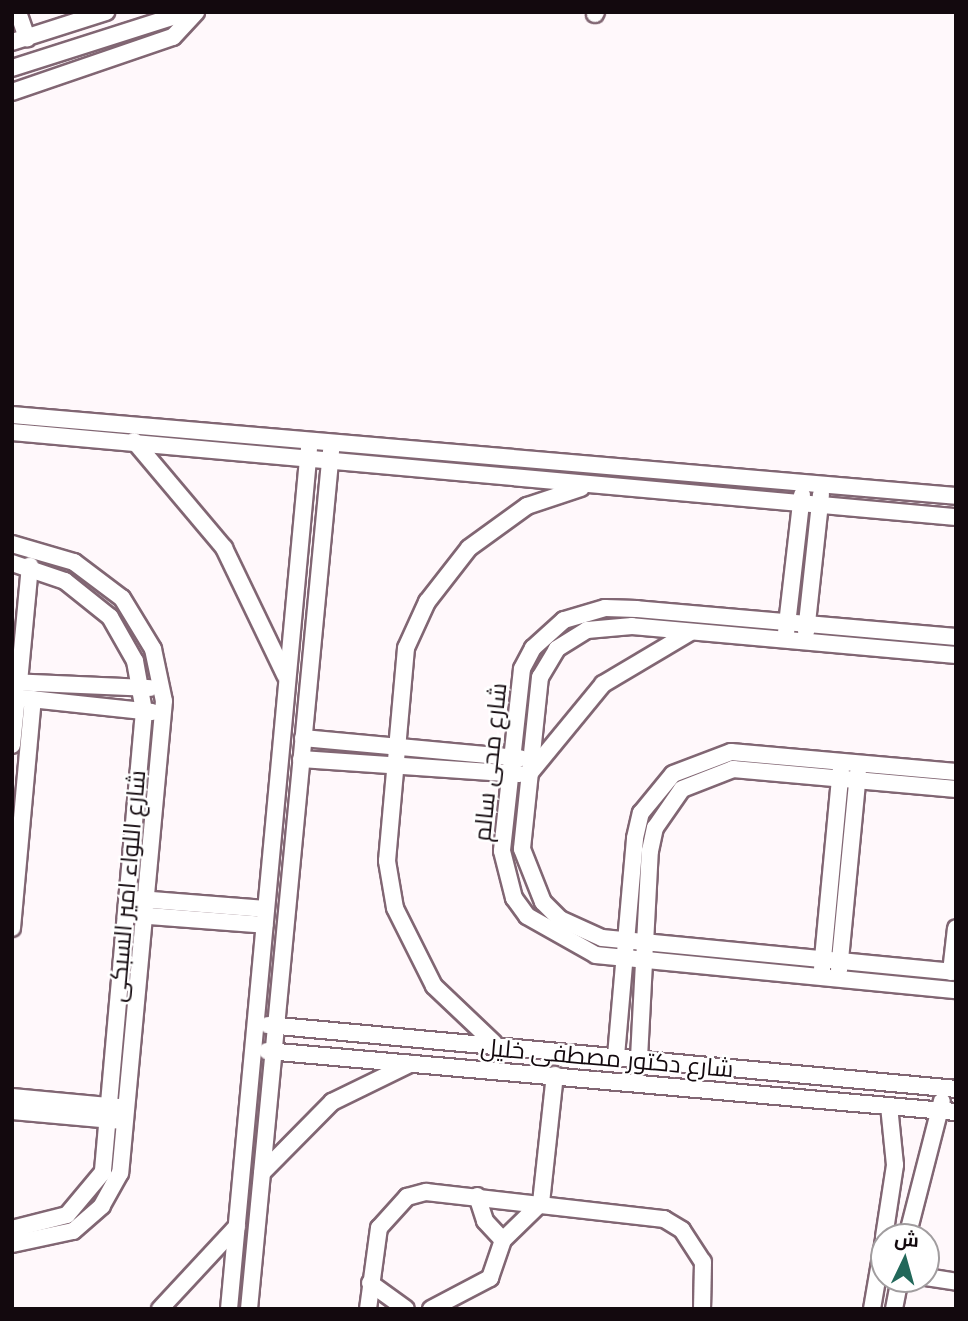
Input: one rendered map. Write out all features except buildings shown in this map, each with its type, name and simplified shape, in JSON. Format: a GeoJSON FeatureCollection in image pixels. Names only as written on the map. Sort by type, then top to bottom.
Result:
{"type":"FeatureCollection","features":[{"type":"Feature","properties":{"kind":"street"},"geometry":{"type":"LineString","coordinates":[[18,12],[20,40],[72,17],[106,12]]}},
{"type":"Feature","properties":{"kind":"street"},"geometry":{"type":"LineString","coordinates":[[12,68],[188,12]]}},
{"type":"Feature","properties":{"kind":"street"},"geometry":{"type":"LineString","coordinates":[[12,92],[173,37],[196,12]]}},
{"type":"Feature","properties":{"kind":"street"},"geometry":{"type":"LineString","coordinates":[[12,415],[310,436],[956,496]]}},
{"type":"Feature","properties":{"kind":"street"},"geometry":{"type":"LineString","coordinates":[[12,432],[956,517]]}},
{"type":"Feature","properties":{"kind":"street"},"geometry":{"type":"LineString","coordinates":[[229,1309],[310,436]]}},
{"type":"Feature","properties":{"kind":"street"},"geometry":{"type":"LineString","coordinates":[[250,1309],[332,439]]}},
{"type":"Feature","properties":{"kind":"street"},"geometry":{"type":"LineString","coordinates":[[134,441],[224,548],[286,676]]}},
{"type":"Feature","properties":{"kind":"street"},"geometry":{"type":"LineString","coordinates":[[785,640],[804,482]]}},
{"type":"Feature","properties":{"kind":"street"},"geometry":{"type":"LineString","coordinates":[[805,642],[822,484]]}},
{"type":"Feature","properties":{"kind":"street"},"geometry":{"type":"LineString","coordinates":[[496,1045],[452,1009],[405,939],[388,878],[394,765],[406,648],[453,566],[527,506],[595,485]]}},
{"type":"Feature","properties":{"kind":"street","name":"شارع اللواء امير السبكى"},"geometry":{"type":"LineString","coordinates":[[12,544],[56,553],[107,584],[144,631],[163,688],[147,908],[120,1173],[102,1206],[56,1239],[12,1244]]}},
{"type":"Feature","properties":{"kind":"street","name":"شارع اللواء امير السبكى"},"geometry":{"type":"LineString","coordinates":[[12,563],[30,566],[82,592],[110,617],[130,646],[144,711],[111,1113],[103,1172],[82,1203],[50,1224],[12,1228]]}},
{"type":"Feature","properties":{"kind":"street"},"geometry":{"type":"LineString","coordinates":[[12,745],[15,689],[30,566]]}},
{"type":"Feature","properties":{"kind":"street","name":"شارع محى سالم"},"geometry":{"type":"LineString","coordinates":[[956,637],[605,608],[564,620],[533,648],[522,669],[502,851],[514,898],[527,916],[569,945],[624,959],[956,990]]}},
{"type":"Feature","properties":{"kind":"street","name":"شارع محى سالم"},"geometry":{"type":"LineString","coordinates":[[953,972],[625,940],[580,930],[532,886],[522,849],[535,696],[557,649],[606,627],[956,655]]}},
{"type":"Feature","properties":{"kind":"street"},"geometry":{"type":"LineString","coordinates":[[303,738],[396,747],[529,767],[603,684],[690,632]]}},
{"type":"Feature","properties":{"kind":"street"},"geometry":{"type":"LineString","coordinates":[[15,689],[163,688]]}},
{"type":"Feature","properties":{"kind":"street"},"geometry":{"type":"LineString","coordinates":[[15,689],[33,699],[163,714]]}},
{"type":"Feature","properties":{"kind":"street"},"geometry":{"type":"LineString","coordinates":[[12,928],[33,699]]}},
{"type":"Feature","properties":{"kind":"street"},"geometry":{"type":"LineString","coordinates":[[616,1056],[625,940],[641,813],[673,774],[710,755],[841,770],[857,780],[956,789]]}},
{"type":"Feature","properties":{"kind":"street"},"geometry":{"type":"LineString","coordinates":[[302,759],[394,765],[510,765]]}},
{"type":"Feature","properties":{"kind":"street"},"geometry":{"type":"LineString","coordinates":[[639,1058],[655,828],[682,789],[715,772],[752,761]]}},
{"type":"Feature","properties":{"kind":"street"},"geometry":{"type":"LineString","coordinates":[[841,770],[859,763],[956,772]]}},
{"type":"Feature","properties":{"kind":"street"},"geometry":{"type":"LineString","coordinates":[[838,979],[859,763]]}},
{"type":"Feature","properties":{"kind":"street"},"geometry":{"type":"LineString","coordinates":[[821,978],[841,770]]}},
{"type":"Feature","properties":{"kind":"street"},"geometry":{"type":"LineString","coordinates":[[673,774],[682,789]]}},
{"type":"Feature","properties":{"kind":"street"},"geometry":{"type":"LineString","coordinates":[[127,906],[265,917]]}},
{"type":"Feature","properties":{"kind":"street"},"geometry":{"type":"LineString","coordinates":[[953,972],[956,928]]}},
{"type":"Feature","properties":{"kind":"street","name":"شارع دكتور مصطفى خليل"},"geometry":{"type":"LineString","coordinates":[[256,1024],[950,1089]]}},
{"type":"Feature","properties":{"kind":"street","name":"شارع دكتور مصطفى خليل"},"geometry":{"type":"LineString","coordinates":[[254,1049],[948,1112]]}},
{"type":"Feature","properties":{"kind":"street"},"geometry":{"type":"LineString","coordinates":[[262,1172],[332,1102],[413,1063]]}},
{"type":"Feature","properties":{"kind":"street"},"geometry":{"type":"LineString","coordinates":[[432,1309],[490,1278],[503,1240],[541,1203],[555,1075]]}},
{"type":"Feature","properties":{"kind":"street"},"geometry":{"type":"LineString","coordinates":[[909,1223],[919,1169],[948,1112],[950,1089]]}},
{"type":"Feature","properties":{"kind":"street"},"geometry":{"type":"LineString","coordinates":[[12,1097],[128,1115]]}},
{"type":"Feature","properties":{"kind":"street"},"geometry":{"type":"LineString","coordinates":[[886,1223],[895,1166],[889,1106]]}},
{"type":"Feature","properties":{"kind":"street"},"geometry":{"type":"LineString","coordinates":[[12,1111],[111,1113]]}},
{"type":"Feature","properties":{"kind":"street"},"geometry":{"type":"LineString","coordinates":[[477,1196],[485,1221],[503,1240]]}},
{"type":"Feature","properties":{"kind":"street"},"geometry":{"type":"LineString","coordinates":[[368,1309],[379,1228],[407,1197],[477,1196],[664,1219],[696,1246],[706,1305]]}},
{"type":"Feature","properties":{"kind":"street"},"geometry":{"type":"LineString","coordinates":[[160,1309],[237,1226]]}},
{"type":"Feature","properties":{"kind":"street"},"geometry":{"type":"LineString","coordinates":[[370,1283],[406,1309]]}}]}
